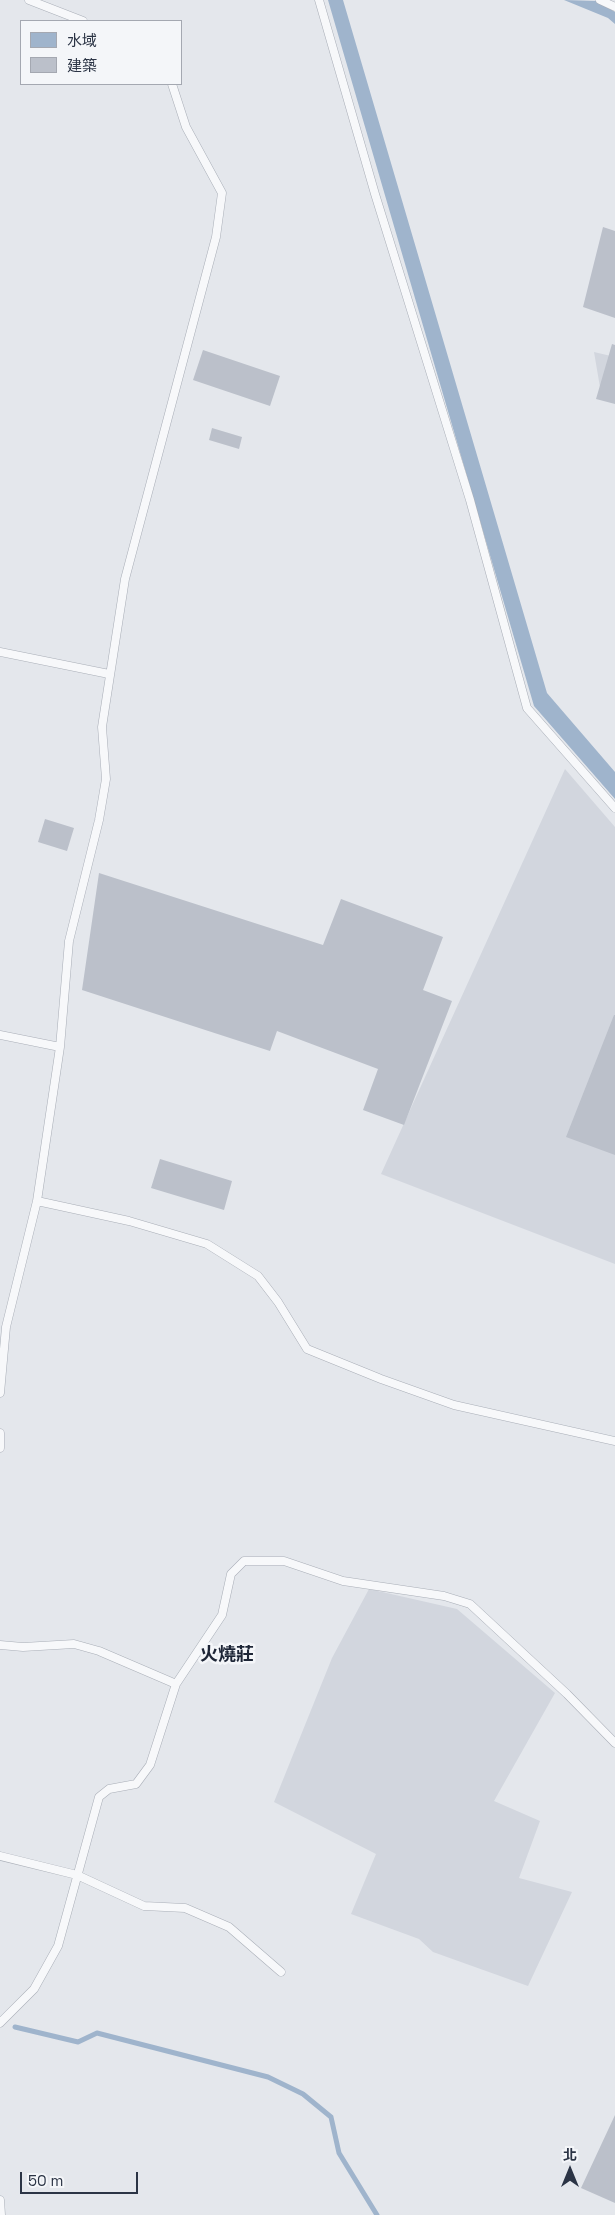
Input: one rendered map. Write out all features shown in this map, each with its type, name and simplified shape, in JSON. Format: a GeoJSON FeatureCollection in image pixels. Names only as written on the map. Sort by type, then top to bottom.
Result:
{"type":"FeatureCollection","features":[{"type":"Feature","properties":{"kind":"lane"},"geometry":{"type":"LineString","coordinates":[[29,0],[80,20]]}},
{"type":"Feature","properties":{"kind":"lane"},"geometry":{"type":"LineString","coordinates":[[319,0],[373,184],[470,500],[527,708],[615,808]]}},
{"type":"Feature","properties":{"kind":"lane"},"geometry":{"type":"LineString","coordinates":[[600,0],[615,7]]}},
{"type":"Feature","properties":{"kind":"lane"},"geometry":{"type":"LineString","coordinates":[[0,1392],[6,1327],[37,1201],[60,1047],[69,941],[99,820],[106,779],[102,727],[125,579],[216,236],[222,193],[186,127],[172,85]]}},
{"type":"Feature","properties":{"kind":"lane"},"geometry":{"type":"LineString","coordinates":[[0,652],[109,674]]}},
{"type":"Feature","properties":{"kind":"lane"},"geometry":{"type":"LineString","coordinates":[[0,1035],[60,1047]]}},
{"type":"Feature","properties":{"kind":"lane"},"geometry":{"type":"LineString","coordinates":[[37,1201],[128,1221],[207,1244],[258,1276],[278,1302],[307,1349],[381,1379],[454,1405],[615,1441]]}},
{"type":"Feature","properties":{"kind":"lane"},"geometry":{"type":"LineString","coordinates":[[0,1433],[0,1448]]}},
{"type":"Feature","properties":{"kind":"lane"},"geometry":{"type":"LineString","coordinates":[[0,2023],[34,1990],[58,1946],[99,1797],[109,1789],[136,1784],[150,1765],[176,1684],[222,1615],[231,1574],[244,1561],[284,1561],[343,1581],[444,1596],[470,1604],[560,1688],[615,1743]]}},
{"type":"Feature","properties":{"kind":"lane"},"geometry":{"type":"LineString","coordinates":[[0,1645],[23,1647],[74,1644],[100,1652],[176,1684]]}},
{"type":"Feature","properties":{"kind":"lane"},"geometry":{"type":"LineString","coordinates":[[0,1856],[77,1875],[144,1906],[185,1908],[229,1927],[281,1972]]}},
{"type":"Feature","properties":{"kind":"lane"},"geometry":{"type":"LineString","coordinates":[[0,2200],[1,2215]]}},
{"type":"Feature","properties":{"kind":"shaded area"},"geometry":{"type":"Polygon","coordinates":[[[594,352],[615,357],[602,399],[594,352]]]}},
{"type":"Feature","properties":{"kind":"shaded area"},"geometry":{"type":"Polygon","coordinates":[[[565,769],[615,827],[615,1264],[381,1174],[565,769]]]}},
{"type":"Feature","properties":{"kind":"shaded area"},"geometry":{"type":"Polygon","coordinates":[[[369,1589],[457,1609],[555,1693],[494,1801],[540,1821],[519,1878],[572,1892],[528,1986],[433,1952],[419,1939],[351,1914],[376,1854],[274,1802],[332,1658],[369,1589]]]}},
{"type":"Feature","properties":{"kind":"water"},"geometry":{"type":"Polygon","coordinates":[[[328,0],[343,0],[547,693],[615,772],[615,799],[534,706],[328,0]]]}},
{"type":"Feature","properties":{"kind":"water"},"geometry":{"type":"Polygon","coordinates":[[[564,0],[598,1],[615,12],[615,24],[608,18],[564,0]]]}},
{"type":"Feature","properties":{"kind":"building"},"geometry":{"type":"Polygon","coordinates":[[[603,227],[615,231],[615,318],[583,307],[603,227]]]}},
{"type":"Feature","properties":{"kind":"building"},"geometry":{"type":"Polygon","coordinates":[[[612,344],[615,345],[615,404],[596,399],[612,344]]]}},
{"type":"Feature","properties":{"kind":"building"},"geometry":{"type":"Polygon","coordinates":[[[203,350],[280,376],[270,406],[193,380],[203,350]]]}},
{"type":"Feature","properties":{"kind":"building"},"geometry":{"type":"Polygon","coordinates":[[[212,428],[242,437],[239,449],[209,440],[212,428]]]}},
{"type":"Feature","properties":{"kind":"building"},"geometry":{"type":"Polygon","coordinates":[[[45,819],[74,828],[67,851],[38,842],[45,819]]]}},
{"type":"Feature","properties":{"kind":"building"},"geometry":{"type":"Polygon","coordinates":[[[99,873],[323,945],[341,899],[443,937],[423,990],[452,1001],[404,1125],[363,1110],[378,1069],[277,1031],[270,1051],[82,990],[99,873]]]}},
{"type":"Feature","properties":{"kind":"building"},"geometry":{"type":"Polygon","coordinates":[[[615,1015],[615,1155],[566,1137],[615,1015]]]}},
{"type":"Feature","properties":{"kind":"building"},"geometry":{"type":"Polygon","coordinates":[[[160,1159],[232,1181],[224,1210],[151,1188],[160,1159]]]}},
{"type":"Feature","properties":{"kind":"building"},"geometry":{"type":"Polygon","coordinates":[[[615,2115],[615,2203],[581,2188],[615,2115]]]}},
{"type":"Feature","properties":{"kind":"waterway"},"geometry":{"type":"LineString","coordinates":[[15,2027],[78,2042],[97,2033],[268,2077],[303,2094],[331,2117],[339,2153],[377,2215]]}},
{"type":"Feature","properties":{"kind":"district","name":"火燒莊"},"geometry":{"type":"Point","coordinates":[227,1655]}}]}
